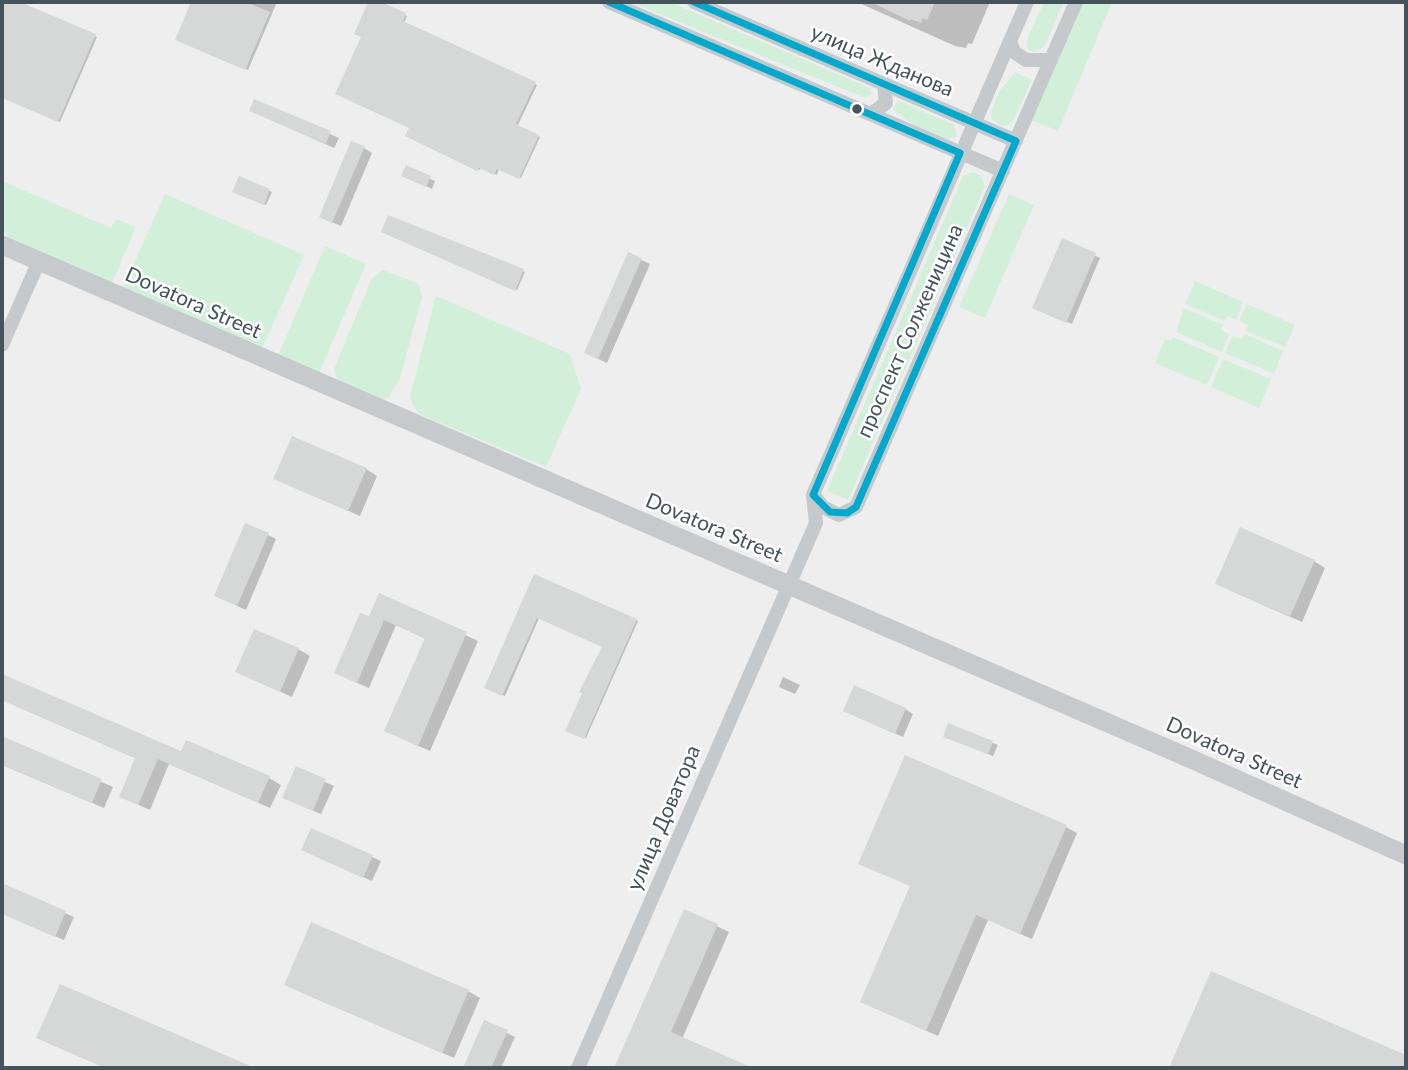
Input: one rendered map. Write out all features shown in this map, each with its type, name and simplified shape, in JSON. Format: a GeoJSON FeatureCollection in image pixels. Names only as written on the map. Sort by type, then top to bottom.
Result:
{"type":"FeatureCollection","features":[{"type":"Feature","properties":{"kind":"street"},"geometry":{"type":"LineString","coordinates":[[609,2],[1003,171]]}},
{"type":"Feature","properties":{"kind":"street","name":"улица Жданова"},"geometry":{"type":"LineString","coordinates":[[694,2],[1016,141]]}},
{"type":"Feature","properties":{"kind":"street"},"geometry":{"type":"LineString","coordinates":[[816,523],[813,495],[1027,2]]}},
{"type":"Feature","properties":{"kind":"street","name":"проспект Солженицина"},"geometry":{"type":"LineString","coordinates":[[839,514],[856,507],[1076,2]]}},
{"type":"Feature","properties":{"kind":"street"},"geometry":{"type":"LineString","coordinates":[[1010,41],[1014,52],[1026,60],[1051,60]]}},
{"type":"Feature","properties":{"kind":"street"},"geometry":{"type":"LineString","coordinates":[[871,114],[886,103],[884,85]]}},
{"type":"Feature","properties":{"kind":"street","name":"Dovatora Street"},"geometry":{"type":"LineString","coordinates":[[2,245],[788,584],[1406,855]]}},
{"type":"Feature","properties":{"kind":"street"},"geometry":{"type":"LineString","coordinates":[[2,345],[39,261]]}},
{"type":"Feature","properties":{"kind":"street"},"geometry":{"type":"LineString","coordinates":[[813,495],[823,507],[839,514]]}},
{"type":"Feature","properties":{"kind":"street"},"geometry":{"type":"LineString","coordinates":[[816,523],[822,517],[839,514]]}},
{"type":"Feature","properties":{"kind":"street","name":"улица Доватора"},"geometry":{"type":"LineString","coordinates":[[578,1068],[816,523]]}},
{"type":"Feature","properties":{"kind":"green space"},"geometry":{"type":"Polygon","coordinates":[[[630,2],[670,2],[870,88],[872,94],[865,98],[630,2]]]}},
{"type":"Feature","properties":{"kind":"green space"},"geometry":{"type":"Polygon","coordinates":[[[1044,2],[1064,2],[1044,47],[1034,52],[1028,50],[1027,39],[1044,2]]]}},
{"type":"Feature","properties":{"kind":"green space"},"geometry":{"type":"Polygon","coordinates":[[[1082,2],[1112,2],[1058,131],[1031,120],[1082,2]]]}},
{"type":"Feature","properties":{"kind":"green space"},"geometry":{"type":"Polygon","coordinates":[[[1015,72],[1032,80],[1014,119],[1007,126],[1001,126],[991,118],[992,109],[999,92],[1015,72]]]}},
{"type":"Feature","properties":{"kind":"green space"},"geometry":{"type":"Polygon","coordinates":[[[897,100],[954,125],[957,137],[948,140],[916,127],[893,110],[897,100]]]}},
{"type":"Feature","properties":{"kind":"green space"},"geometry":{"type":"Polygon","coordinates":[[[973,172],[980,175],[985,186],[848,500],[827,491],[963,176],[973,172]]]}},
{"type":"Feature","properties":{"kind":"green space"},"geometry":{"type":"Polygon","coordinates":[[[2,181],[111,228],[116,219],[136,227],[112,283],[10,238],[2,229],[2,181]]]}},
{"type":"Feature","properties":{"kind":"green space"},"geometry":{"type":"Polygon","coordinates":[[[165,194],[304,255],[262,349],[123,288],[165,194]]]}},
{"type":"Feature","properties":{"kind":"green space"},"geometry":{"type":"Polygon","coordinates":[[[1009,194],[1034,205],[985,318],[959,307],[1009,194]]]}},
{"type":"Feature","properties":{"kind":"green space"},"geometry":{"type":"Polygon","coordinates":[[[325,246],[366,264],[319,373],[278,356],[325,246]]]}},
{"type":"Feature","properties":{"kind":"green space"},"geometry":{"type":"Polygon","coordinates":[[[383,270],[419,284],[422,297],[400,378],[389,397],[380,400],[338,382],[334,369],[372,278],[383,270]]]}},
{"type":"Feature","properties":{"kind":"green space"},"geometry":{"type":"Polygon","coordinates":[[[1195,281],[1243,302],[1236,320],[1227,316],[1224,321],[1185,304],[1195,281]]]}},
{"type":"Feature","properties":{"kind":"green space"},"geometry":{"type":"Polygon","coordinates":[[[436,296],[570,354],[581,389],[546,467],[419,414],[412,404],[410,397],[436,296]]]}},
{"type":"Feature","properties":{"kind":"green space"},"geometry":{"type":"Polygon","coordinates":[[[1247,304],[1295,325],[1285,347],[1246,331],[1248,325],[1239,321],[1247,304]]]}},
{"type":"Feature","properties":{"kind":"green space"},"geometry":{"type":"Polygon","coordinates":[[[1184,308],[1223,325],[1221,330],[1229,334],[1222,352],[1176,332],[1184,308]]]}},
{"type":"Feature","properties":{"kind":"green space"},"geometry":{"type":"Polygon","coordinates":[[[1244,334],[1283,351],[1274,374],[1225,353],[1233,336],[1242,339],[1244,334]]]}},
{"type":"Feature","properties":{"kind":"green space"},"geometry":{"type":"Polygon","coordinates":[[[1173,337],[1219,357],[1207,385],[1155,363],[1165,339],[1171,341],[1173,337]]]}},
{"type":"Feature","properties":{"kind":"green space"},"geometry":{"type":"Polygon","coordinates":[[[1223,359],[1271,379],[1259,408],[1211,387],[1223,359]]]}},
{"type":"Feature","properties":{"kind":"building"},"geometry":{"type":"Polygon","coordinates":[[[2,2],[20,2],[96,34],[58,122],[2,98],[2,2]]]}},
{"type":"Feature","properties":{"kind":"building"},"geometry":{"type":"Polygon","coordinates":[[[191,2],[246,2],[270,12],[245,70],[175,40],[191,2]]]}},
{"type":"Feature","properties":{"kind":"building"},"geometry":{"type":"Polygon","coordinates":[[[368,2],[381,2],[406,13],[403,21],[536,82],[516,124],[539,135],[519,179],[497,169],[494,175],[479,168],[477,171],[405,136],[409,128],[335,94],[361,37],[354,34],[368,2]]]}},
{"type":"Feature","properties":{"kind":"building"},"geometry":{"type":"Polygon","coordinates":[[[871,2],[935,2],[927,20],[923,18],[921,23],[911,19],[910,21],[871,2]]]}},
{"type":"Feature","properties":{"kind":"building"},"geometry":{"type":"Polygon","coordinates":[[[254,99],[331,131],[326,144],[249,111],[254,99]]]}},
{"type":"Feature","properties":{"kind":"building"},"geometry":{"type":"Polygon","coordinates":[[[351,141],[365,146],[332,223],[319,217],[351,141]]]}},
{"type":"Feature","properties":{"kind":"building"},"geometry":{"type":"Polygon","coordinates":[[[406,165],[431,176],[426,187],[401,176],[406,165]]]}},
{"type":"Feature","properties":{"kind":"building"},"geometry":{"type":"Polygon","coordinates":[[[239,176],[270,189],[264,205],[232,192],[239,176]]]}},
{"type":"Feature","properties":{"kind":"building"},"geometry":{"type":"Polygon","coordinates":[[[388,215],[524,269],[515,291],[381,232],[388,215]]]}},
{"type":"Feature","properties":{"kind":"building"},"geometry":{"type":"Polygon","coordinates":[[[1062,238],[1096,253],[1066,323],[1032,308],[1062,238]]]}},
{"type":"Feature","properties":{"kind":"building"},"geometry":{"type":"Polygon","coordinates":[[[628,252],[642,258],[598,359],[584,353],[628,252]]]}},
{"type":"Feature","properties":{"kind":"building"},"geometry":{"type":"Polygon","coordinates":[[[292,436],[367,468],[348,511],[273,479],[292,436]]]}},
{"type":"Feature","properties":{"kind":"building"},"geometry":{"type":"Polygon","coordinates":[[[245,523],[269,533],[237,606],[214,596],[245,523]]]}},
{"type":"Feature","properties":{"kind":"building"},"geometry":{"type":"Polygon","coordinates":[[[1240,527],[1315,560],[1290,616],[1215,584],[1240,527]]]}},
{"type":"Feature","properties":{"kind":"building"},"geometry":{"type":"Polygon","coordinates":[[[534,574],[637,619],[584,739],[565,731],[582,693],[579,692],[602,647],[537,618],[502,696],[484,688],[534,574]]]}},
{"type":"Feature","properties":{"kind":"building"},"geometry":{"type":"Polygon","coordinates":[[[379,593],[467,632],[418,746],[384,731],[425,638],[384,620],[357,683],[334,673],[360,613],[369,616],[379,593]]]}},
{"type":"Feature","properties":{"kind":"building"},"geometry":{"type":"Polygon","coordinates":[[[254,629],[299,648],[280,692],[235,672],[254,629]]]}},
{"type":"Feature","properties":{"kind":"building"},"geometry":{"type":"Polygon","coordinates":[[[2,674],[181,751],[186,740],[270,776],[258,803],[158,759],[138,805],[119,797],[135,758],[2,700],[2,674]]]}},
{"type":"Feature","properties":{"kind":"building"},"geometry":{"type":"Polygon","coordinates":[[[854,685],[906,708],[895,734],[843,711],[854,685]]]}},
{"type":"Feature","properties":{"kind":"building"},"geometry":{"type":"Polygon","coordinates":[[[948,723],[993,741],[988,754],[943,737],[948,723]]]}},
{"type":"Feature","properties":{"kind":"building"},"geometry":{"type":"Polygon","coordinates":[[[2,736],[102,779],[92,803],[2,765],[2,736]]]}},
{"type":"Feature","properties":{"kind":"building"},"geometry":{"type":"Polygon","coordinates":[[[905,755],[1067,825],[1020,934],[976,915],[926,1031],[860,1002],[910,886],[858,864],[905,755]]]}},
{"type":"Feature","properties":{"kind":"building"},"geometry":{"type":"Polygon","coordinates":[[[296,766],[326,779],[313,811],[282,798],[296,766]]]}},
{"type":"Feature","properties":{"kind":"building"},"geometry":{"type":"Polygon","coordinates":[[[311,828],[373,855],[363,878],[301,850],[311,828]]]}},
{"type":"Feature","properties":{"kind":"building"},"geometry":{"type":"Polygon","coordinates":[[[2,883],[66,911],[55,937],[2,914],[2,883]]]}},
{"type":"Feature","properties":{"kind":"building"},"geometry":{"type":"Polygon","coordinates":[[[684,909],[718,924],[671,1032],[753,1068],[614,1068],[684,909]]]}},
{"type":"Feature","properties":{"kind":"building"},"geometry":{"type":"Polygon","coordinates":[[[311,922],[469,990],[442,1053],[284,985],[311,922]]]}},
{"type":"Feature","properties":{"kind":"building"},"geometry":{"type":"Polygon","coordinates":[[[1211,971],[1406,1055],[1406,1068],[1169,1068],[1211,971]]]}},
{"type":"Feature","properties":{"kind":"building"},"geometry":{"type":"Polygon","coordinates":[[[60,984],[255,1068],[106,1068],[36,1038],[60,984]]]}},
{"type":"Feature","properties":{"kind":"building"},"geometry":{"type":"Polygon","coordinates":[[[484,1020],[508,1030],[491,1068],[463,1068],[484,1020]]]}},
{"type":"Feature","properties":{"kind":"transit line"},"geometry":{"type":"LineString","coordinates":[[609,2],[960,153],[813,495],[830,512],[847,513],[856,507],[1016,141],[694,2]]}}]}
